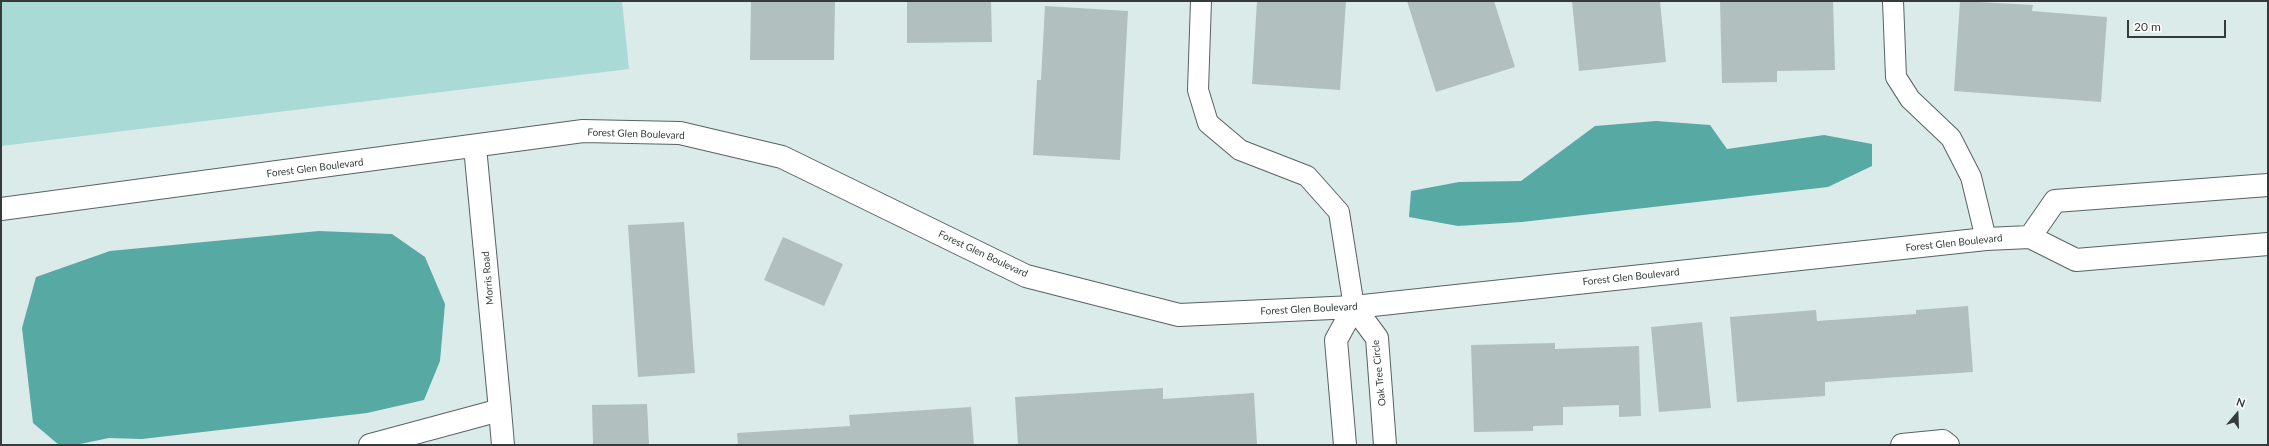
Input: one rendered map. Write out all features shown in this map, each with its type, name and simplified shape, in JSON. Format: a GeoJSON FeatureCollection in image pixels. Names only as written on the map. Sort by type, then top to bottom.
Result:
{"type":"FeatureCollection","features":[{"type":"Feature","properties":{"kind":"street","name":"Forest Glen Boulevard"},"geometry":{"type":"LineString","coordinates":[[1,209],[475,147],[583,131],[680,134],[782,156],[1026,276],[1179,314],[1354,307],[1986,239],[2030,237],[2076,260],[2268,244]]}},
{"type":"Feature","properties":{"kind":"street","name":"Morris Road"},"geometry":{"type":"LineString","coordinates":[[475,147],[503,445]]}},
{"type":"Feature","properties":{"kind":"street"},"geometry":{"type":"LineString","coordinates":[[2030,237],[2055,201],[2268,185]]}},
{"type":"Feature","properties":{"kind":"street"},"geometry":{"type":"LineString","coordinates":[[1345,445],[1336,340],[1354,307]]}},
{"type":"Feature","properties":{"kind":"street","name":"Oak Tree Circle"},"geometry":{"type":"LineString","coordinates":[[1354,307],[1377,338],[1385,445]]}},
{"type":"Feature","properties":{"kind":"street"},"geometry":{"type":"LineString","coordinates":[[370,445],[500,410]]}},
{"type":"Feature","properties":{"kind":"street"},"geometry":{"type":"LineString","coordinates":[[1902,445],[1943,441],[1948,445]]}},
{"type":"Feature","properties":{"kind":"lane"},"geometry":{"type":"LineString","coordinates":[[1201,1],[1198,90],[1208,123],[1240,150],[1308,176],[1339,212],[1354,307]]}},
{"type":"Feature","properties":{"kind":"lane"},"geometry":{"type":"LineString","coordinates":[[1893,1],[1896,77],[1910,99],[1951,138],[1971,177],[1986,239]]}},
{"type":"Feature","properties":{"kind":"shaded area"},"geometry":{"type":"Polygon","coordinates":[[[1,1],[622,1],[629,69],[1,146],[1,1]]]}},
{"type":"Feature","properties":{"kind":"shaded area"},"geometry":{"type":"Polygon","coordinates":[[[1656,121],[1710,125],[1727,149],[1824,135],[1872,144],[1872,166],[1828,187],[1522,222],[1458,226],[1409,217],[1411,191],[1459,182],[1521,181],[1595,126],[1656,121]]]}},
{"type":"Feature","properties":{"kind":"shaded area"},"geometry":{"type":"Polygon","coordinates":[[[319,231],[392,234],[425,257],[445,304],[440,361],[424,400],[367,413],[142,439],[109,438],[75,445],[59,445],[33,423],[22,328],[36,277],[110,251],[319,231]]]}},
{"type":"Feature","properties":{"kind":"building"},"geometry":{"type":"Polygon","coordinates":[[[751,1],[835,1],[834,60],[750,60],[751,1]]]}},
{"type":"Feature","properties":{"kind":"building"},"geometry":{"type":"Polygon","coordinates":[[[907,1],[991,1],[992,42],[907,43],[907,1]]]}},
{"type":"Feature","properties":{"kind":"building"},"geometry":{"type":"Polygon","coordinates":[[[1257,1],[1346,1],[1340,90],[1252,84],[1257,1]]]}},
{"type":"Feature","properties":{"kind":"building"},"geometry":{"type":"Polygon","coordinates":[[[1407,1],[1494,1],[1515,67],[1436,92],[1407,1]]]}},
{"type":"Feature","properties":{"kind":"building"},"geometry":{"type":"Polygon","coordinates":[[[1572,1],[1660,1],[1666,62],[1579,71],[1572,1]]]}},
{"type":"Feature","properties":{"kind":"building"},"geometry":{"type":"Polygon","coordinates":[[[1720,1],[1833,1],[1835,70],[1777,71],[1777,82],[1722,83],[1720,1]]]}},
{"type":"Feature","properties":{"kind":"building"},"geometry":{"type":"Polygon","coordinates":[[[1960,1],[2033,5],[2032,11],[2107,17],[2101,102],[1954,91],[1960,1]]]}},
{"type":"Feature","properties":{"kind":"building"},"geometry":{"type":"Polygon","coordinates":[[[1045,6],[1128,11],[1120,160],[1033,155],[1037,80],[1041,80],[1045,6]]]}},
{"type":"Feature","properties":{"kind":"building"},"geometry":{"type":"Polygon","coordinates":[[[684,222],[695,373],[638,377],[628,225],[684,222]]]}},
{"type":"Feature","properties":{"kind":"building"},"geometry":{"type":"Polygon","coordinates":[[[783,237],[843,264],[824,306],[764,280],[783,237]]]}},
{"type":"Feature","properties":{"kind":"building"},"geometry":{"type":"Polygon","coordinates":[[[1968,306],[1973,372],[1825,382],[1825,396],[1737,402],[1730,317],[1816,310],[1817,321],[1916,314],[1916,310],[1968,306]]]}},
{"type":"Feature","properties":{"kind":"building"},"geometry":{"type":"Polygon","coordinates":[[[1702,322],[1711,408],[1659,412],[1651,327],[1702,322]]]}},
{"type":"Feature","properties":{"kind":"building"},"geometry":{"type":"Polygon","coordinates":[[[1555,343],[1555,349],[1639,346],[1641,416],[1619,417],[1619,405],[1563,407],[1563,425],[1533,426],[1533,431],[1474,432],[1471,345],[1555,343]]]}},
{"type":"Feature","properties":{"kind":"building"},"geometry":{"type":"Polygon","coordinates":[[[1163,388],[1163,399],[1254,393],[1257,445],[1018,445],[1015,397],[1163,388]]]}},
{"type":"Feature","properties":{"kind":"building"},"geometry":{"type":"Polygon","coordinates":[[[647,404],[649,445],[593,445],[592,405],[647,404]]]}},
{"type":"Feature","properties":{"kind":"building"},"geometry":{"type":"Polygon","coordinates":[[[971,407],[974,445],[738,445],[737,433],[850,426],[849,415],[971,407]]]}}]}
